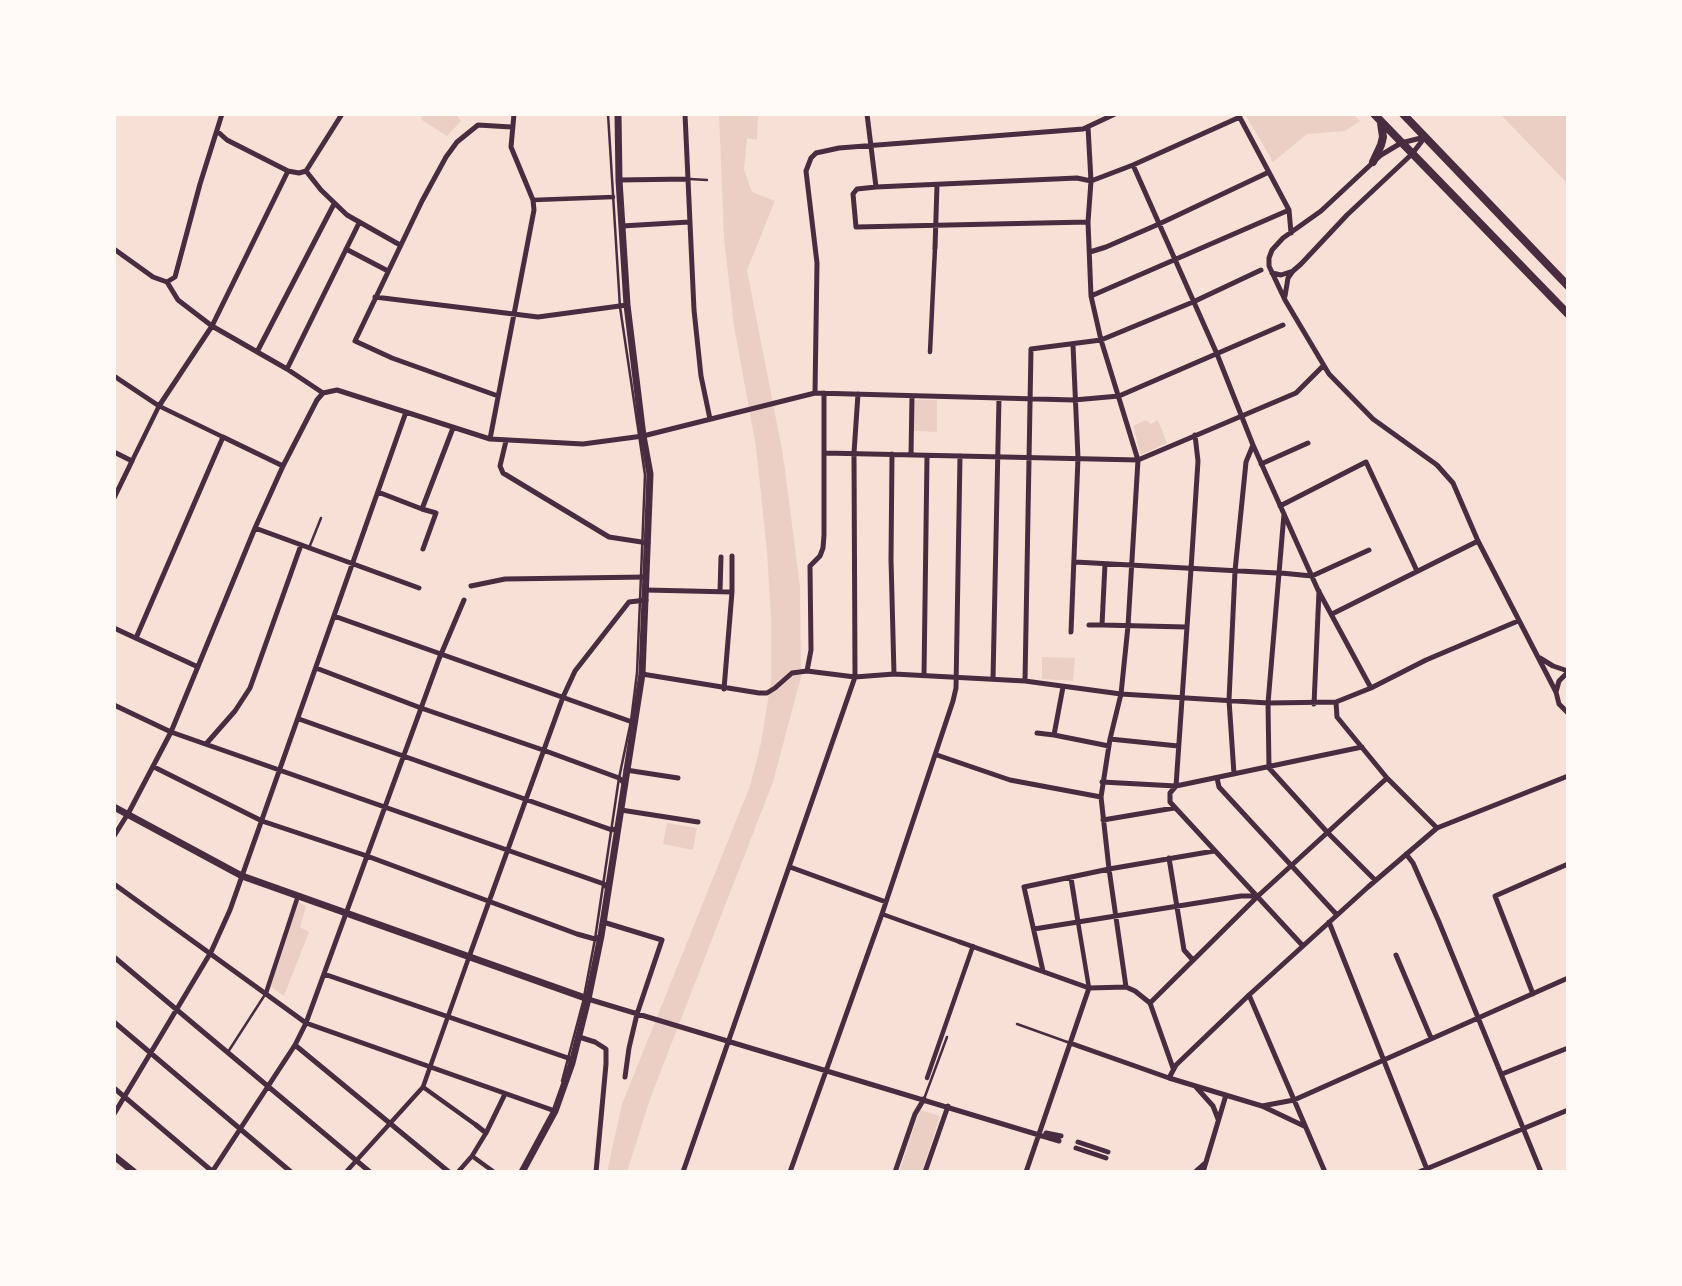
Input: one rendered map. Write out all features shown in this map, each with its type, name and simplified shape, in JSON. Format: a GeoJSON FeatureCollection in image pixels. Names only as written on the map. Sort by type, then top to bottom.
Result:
{"type":"FeatureCollection","features":[{"type":"Feature","properties":{"kind":"main road"},"geometry":{"type":"LineString","coordinates":[[1403,114],[1568,286]]}},
{"type":"Feature","properties":{"kind":"main road"},"geometry":{"type":"LineString","coordinates":[[1377,117],[1568,314]]}},
{"type":"Feature","properties":{"kind":"main road"},"geometry":{"type":"LineString","coordinates":[[1373,162],[1383,137],[1377,117]]}},
{"type":"Feature","properties":{"kind":"street"},"geometry":{"type":"LineString","coordinates":[[167,282],[175,277],[222,114]]}},
{"type":"Feature","properties":{"kind":"street"},"geometry":{"type":"LineString","coordinates":[[217,131],[227,140],[288,172],[299,173],[306,171],[342,114]]}},
{"type":"Feature","properties":{"kind":"street"},"geometry":{"type":"LineString","coordinates":[[489,439],[534,210],[533,200],[511,147],[514,114]]}},
{"type":"Feature","properties":{"kind":"street"},"geometry":{"type":"LineString","coordinates":[[522,1172],[555,1111],[579,1037],[603,922],[615,829],[621,810],[621,780],[626,770],[639,673],[650,474],[640,436],[624,306],[619,226],[618,114]]}},
{"type":"Feature","properties":{"kind":"street"},"geometry":{"type":"LineString","coordinates":[[685,114],[694,310],[701,376],[710,419]]}},
{"type":"Feature","properties":{"kind":"street"},"geometry":{"type":"LineString","coordinates":[[867,114],[876,187]]}},
{"type":"Feature","properties":{"kind":"street"},"geometry":{"type":"LineString","coordinates":[[815,393],[817,263],[806,171],[811,158],[822,150],[1088,127],[1115,114]]}},
{"type":"Feature","properties":{"kind":"street"},"geometry":{"type":"LineString","coordinates":[[1088,222],[856,227],[853,194],[857,189],[876,187],[1077,178],[1091,181],[1133,166],[1239,116],[1289,210],[1291,233]]}},
{"type":"Feature","properties":{"kind":"street"},"geometry":{"type":"LineString","coordinates":[[498,396],[392,358],[355,341],[400,245],[446,157],[457,142],[478,125],[511,127]]}},
{"type":"Feature","properties":{"kind":"street"},"geometry":{"type":"LineString","coordinates":[[1088,127],[1091,296],[1101,340],[1138,460],[1121,694],[1110,739],[1101,797],[1126,987]]}},
{"type":"Feature","properties":{"kind":"street"},"geometry":{"type":"LineString","coordinates":[[1425,136],[1390,148],[1373,162],[1321,211],[1283,238],[1272,250],[1269,266],[1323,366],[1350,398],[1373,419],[1437,465],[1448,477],[1568,719]]}},
{"type":"Feature","properties":{"kind":"street"},"geometry":{"type":"LineString","coordinates":[[1285,300],[1288,278],[1293,271],[1347,215],[1412,155],[1425,136]]}},
{"type":"Feature","properties":{"kind":"street"},"geometry":{"type":"LineString","coordinates":[[1133,166],[1318,590],[1371,688]]}},
{"type":"Feature","properties":{"kind":"street"},"geometry":{"type":"LineString","coordinates":[[306,171],[334,204],[359,223],[400,245]]}},
{"type":"Feature","properties":{"kind":"street"},"geometry":{"type":"LineString","coordinates":[[114,498],[159,406],[212,326],[288,172]]}},
{"type":"Feature","properties":{"kind":"street"},"geometry":{"type":"LineString","coordinates":[[1090,252],[1160,224],[1269,172]]}},
{"type":"Feature","properties":{"kind":"street"},"geometry":{"type":"LineString","coordinates":[[619,180],[687,179]]}},
{"type":"Feature","properties":{"kind":"street"},"geometry":{"type":"LineString","coordinates":[[930,352],[937,185]]}},
{"type":"Feature","properties":{"kind":"street"},"geometry":{"type":"LineString","coordinates":[[533,200],[613,197]]}},
{"type":"Feature","properties":{"kind":"street"},"geometry":{"type":"LineString","coordinates":[[257,352],[334,204]]}},
{"type":"Feature","properties":{"kind":"street"},"geometry":{"type":"LineString","coordinates":[[1091,296],[1289,210]]}},
{"type":"Feature","properties":{"kind":"street"},"geometry":{"type":"LineString","coordinates":[[619,226],[689,222]]}},
{"type":"Feature","properties":{"kind":"street"},"geometry":{"type":"LineString","coordinates":[[287,369],[359,223]]}},
{"type":"Feature","properties":{"kind":"street"},"geometry":{"type":"LineString","coordinates":[[114,247],[153,277],[167,282],[178,300],[212,326],[323,393]]}},
{"type":"Feature","properties":{"kind":"street"},"geometry":{"type":"LineString","coordinates":[[346,250],[388,271]]}},
{"type":"Feature","properties":{"kind":"street"},"geometry":{"type":"LineString","coordinates":[[1025,681],[1031,349],[1101,340],[1261,270]]}},
{"type":"Feature","properties":{"kind":"street"},"geometry":{"type":"LineString","coordinates":[[1272,274],[1281,275],[1293,271]]}},
{"type":"Feature","properties":{"kind":"street"},"geometry":{"type":"LineString","coordinates":[[375,297],[538,317],[624,306]]}},
{"type":"Feature","properties":{"kind":"street"},"geometry":{"type":"LineString","coordinates":[[114,836],[128,815],[171,732],[255,528],[283,466],[323,393],[337,390],[489,439],[583,444],[640,436],[815,393],[1074,400],[1119,396],[1283,325]]}},
{"type":"Feature","properties":{"kind":"street"},"geometry":{"type":"LineString","coordinates":[[1071,632],[1078,458],[1073,345]]}},
{"type":"Feature","properties":{"kind":"street"},"geometry":{"type":"LineString","coordinates":[[825,453],[1138,460],[1296,393],[1323,366]]}},
{"type":"Feature","properties":{"kind":"street"},"geometry":{"type":"LineString","coordinates":[[114,376],[159,406],[283,466]]}},
{"type":"Feature","properties":{"kind":"street"},"geometry":{"type":"LineString","coordinates":[[807,671],[811,650],[810,566],[820,556],[823,548],[824,393]]}},
{"type":"Feature","properties":{"kind":"street"},"geometry":{"type":"LineString","coordinates":[[684,1172],[855,677],[854,453],[858,394]]}},
{"type":"Feature","properties":{"kind":"street"},"geometry":{"type":"LineString","coordinates":[[911,455],[912,396]]}},
{"type":"Feature","properties":{"kind":"street"},"geometry":{"type":"LineString","coordinates":[[993,679],[999,398]]}},
{"type":"Feature","properties":{"kind":"street"},"geometry":{"type":"LineString","coordinates":[[114,1114],[211,952],[242,876],[299,719],[405,412]]}},
{"type":"Feature","properties":{"kind":"street"},"geometry":{"type":"LineString","coordinates":[[422,509],[453,428]]}},
{"type":"Feature","properties":{"kind":"street"},"geometry":{"type":"LineString","coordinates":[[1195,435],[1198,461],[1191,569],[1180,697],[1176,786],[1170,793],[1170,802],[1303,946]]}},
{"type":"Feature","properties":{"kind":"street"},"geometry":{"type":"LineString","coordinates":[[136,638],[223,437]]}},
{"type":"Feature","properties":{"kind":"street"},"geometry":{"type":"LineString","coordinates":[[506,441],[500,466],[503,473],[609,537],[645,543]]}},
{"type":"Feature","properties":{"kind":"street"},"geometry":{"type":"LineString","coordinates":[[1262,464],[1308,443]]}},
{"type":"Feature","properties":{"kind":"street"},"geometry":{"type":"LineString","coordinates":[[1234,774],[1229,700],[1235,571],[1246,461],[1253,445]]}},
{"type":"Feature","properties":{"kind":"street"},"geometry":{"type":"LineString","coordinates":[[114,452],[132,461]]}},
{"type":"Feature","properties":{"kind":"street"},"geometry":{"type":"LineString","coordinates":[[892,454],[894,674]]}},
{"type":"Feature","properties":{"kind":"street"},"geometry":{"type":"LineString","coordinates":[[924,676],[927,456]]}},
{"type":"Feature","properties":{"kind":"street"},"geometry":{"type":"LineString","coordinates":[[790,1172],[882,914],[953,701],[956,678],[960,456]]}},
{"type":"Feature","properties":{"kind":"street"},"geometry":{"type":"LineString","coordinates":[[1280,506],[1366,463],[1417,571]]}},
{"type":"Feature","properties":{"kind":"street"},"geometry":{"type":"LineString","coordinates":[[378,492],[436,513],[423,549]]}},
{"type":"Feature","properties":{"kind":"street"},"geometry":{"type":"LineString","coordinates":[[1284,513],[1268,703],[1269,768],[1375,880]]}},
{"type":"Feature","properties":{"kind":"street"},"geometry":{"type":"LineString","coordinates":[[255,528],[419,588]]}},
{"type":"Feature","properties":{"kind":"street"},"geometry":{"type":"LineString","coordinates":[[1332,614],[1478,541]]}},
{"type":"Feature","properties":{"kind":"street"},"geometry":{"type":"LineString","coordinates":[[206,744],[235,711],[250,688],[301,545]]}},
{"type":"Feature","properties":{"kind":"street"},"geometry":{"type":"LineString","coordinates":[[1075,562],[1312,576],[1369,550]]}},
{"type":"Feature","properties":{"kind":"street"},"geometry":{"type":"LineString","coordinates":[[723,689],[732,592],[732,556]]}},
{"type":"Feature","properties":{"kind":"street"},"geometry":{"type":"LineString","coordinates":[[720,592],[721,557]]}},
{"type":"Feature","properties":{"kind":"street"},"geometry":{"type":"LineString","coordinates":[[1102,625],[1105,564]]}},
{"type":"Feature","properties":{"kind":"street"},"geometry":{"type":"LineString","coordinates":[[471,586],[505,579],[644,577]]}},
{"type":"Feature","properties":{"kind":"street"},"geometry":{"type":"LineString","coordinates":[[643,590],[653,588],[732,592]]}},
{"type":"Feature","properties":{"kind":"street"},"geometry":{"type":"LineString","coordinates":[[1314,704],[1318,590]]}},
{"type":"Feature","properties":{"kind":"street"},"geometry":{"type":"LineString","coordinates":[[114,1088],[212,1172],[295,1045],[306,1023],[441,654],[464,600]]}},
{"type":"Feature","properties":{"kind":"street"},"geometry":{"type":"LineString","coordinates":[[346,1172],[423,1087],[525,798],[575,670],[629,602],[643,600]]}},
{"type":"Feature","properties":{"kind":"street"},"geometry":{"type":"LineString","coordinates":[[334,616],[634,722]]}},
{"type":"Feature","properties":{"kind":"street"},"geometry":{"type":"LineString","coordinates":[[639,673],[723,689],[766,693],[792,673],[807,671],[855,677],[894,674],[1025,681],[1121,694],[1314,704],[1336,702],[1371,688],[1426,660],[1518,621]]}},
{"type":"Feature","properties":{"kind":"street"},"geometry":{"type":"LineString","coordinates":[[1089,625],[1186,627]]}},
{"type":"Feature","properties":{"kind":"street"},"geometry":{"type":"LineString","coordinates":[[114,628],[198,667]]}},
{"type":"Feature","properties":{"kind":"street"},"geometry":{"type":"LineString","coordinates":[[1536,655],[1553,666],[1568,671],[1559,681],[1556,692]]}},
{"type":"Feature","properties":{"kind":"street"},"geometry":{"type":"LineString","coordinates":[[316,668],[621,780]]}},
{"type":"Feature","properties":{"kind":"street"},"geometry":{"type":"LineString","coordinates":[[1054,736],[1063,687]]}},
{"type":"Feature","properties":{"kind":"street"},"geometry":{"type":"LineString","coordinates":[[1336,702],[1337,717],[1387,778],[1437,828]]}},
{"type":"Feature","properties":{"kind":"street"},"geometry":{"type":"LineString","coordinates":[[114,705],[171,732],[606,887]]}},
{"type":"Feature","properties":{"kind":"street"},"geometry":{"type":"LineString","coordinates":[[299,719],[615,829]]}},
{"type":"Feature","properties":{"kind":"street"},"geometry":{"type":"LineString","coordinates":[[1037,733],[1109,746]]}},
{"type":"Feature","properties":{"kind":"street"},"geometry":{"type":"LineString","coordinates":[[1110,739],[1178,746]]}},
{"type":"Feature","properties":{"kind":"street"},"geometry":{"type":"LineString","coordinates":[[1102,782],[1176,786],[1363,747]]}},
{"type":"Feature","properties":{"kind":"street"},"geometry":{"type":"LineString","coordinates":[[937,755],[1010,780],[1101,797]]}},
{"type":"Feature","properties":{"kind":"street"},"geometry":{"type":"LineString","coordinates":[[154,767],[262,821],[598,938]]}},
{"type":"Feature","properties":{"kind":"street"},"geometry":{"type":"LineString","coordinates":[[626,770],[678,778]]}},
{"type":"Feature","properties":{"kind":"street"},"geometry":{"type":"LineString","coordinates":[[1169,1078],[1174,1068],[1249,995],[1375,880],[1437,828],[1568,776]]}},
{"type":"Feature","properties":{"kind":"street"},"geometry":{"type":"LineString","coordinates":[[1217,778],[1219,787],[1337,915]]}},
{"type":"Feature","properties":{"kind":"street"},"geometry":{"type":"LineString","coordinates":[[1150,1003],[1258,896],[1387,778]]}},
{"type":"Feature","properties":{"kind":"street"},"geometry":{"type":"LineString","coordinates":[[114,807],[242,876],[586,998],[1060,1138]]}},
{"type":"Feature","properties":{"kind":"street"},"geometry":{"type":"LineString","coordinates":[[1103,820],[1174,808]]}},
{"type":"Feature","properties":{"kind":"street"},"geometry":{"type":"LineString","coordinates":[[621,810],[698,822]]}},
{"type":"Feature","properties":{"kind":"street"},"geometry":{"type":"LineString","coordinates":[[1043,971],[1024,887],[1214,850]]}},
{"type":"Feature","properties":{"kind":"street"},"geometry":{"type":"LineString","coordinates":[[1406,854],[1413,863],[1439,922],[1541,1172]]}},
{"type":"Feature","properties":{"kind":"street"},"geometry":{"type":"LineString","coordinates":[[1169,858],[1184,950],[1192,959]]}},
{"type":"Feature","properties":{"kind":"street"},"geometry":{"type":"LineString","coordinates":[[1533,994],[1495,896],[1568,864]]}},
{"type":"Feature","properties":{"kind":"street"},"geometry":{"type":"LineString","coordinates":[[790,867],[886,902]]}},
{"type":"Feature","properties":{"kind":"street"},"geometry":{"type":"LineString","coordinates":[[1026,1172],[1089,988],[1071,878]]}},
{"type":"Feature","properties":{"kind":"street"},"geometry":{"type":"LineString","coordinates":[[114,884],[306,1023],[555,1111]]}},
{"type":"Feature","properties":{"kind":"street"},"geometry":{"type":"LineString","coordinates":[[266,993],[298,896]]}},
{"type":"Feature","properties":{"kind":"street"},"geometry":{"type":"LineString","coordinates":[[1034,929],[1241,896],[1258,896]]}},
{"type":"Feature","properties":{"kind":"street"},"geometry":{"type":"LineString","coordinates":[[882,914],[1089,988],[1126,987],[1142,995],[1150,1003],[1174,1068]]}},
{"type":"Feature","properties":{"kind":"street"},"geometry":{"type":"LineString","coordinates":[[603,922],[662,940],[637,1014],[625,1077]]}},
{"type":"Feature","properties":{"kind":"street"},"geometry":{"type":"LineString","coordinates":[[1329,922],[1428,1171]]}},
{"type":"Feature","properties":{"kind":"street"},"geometry":{"type":"LineString","coordinates":[[927,1078],[972,946]]}},
{"type":"Feature","properties":{"kind":"street"},"geometry":{"type":"LineString","coordinates":[[1396,955],[1431,1038]]}},
{"type":"Feature","properties":{"kind":"street"},"geometry":{"type":"LineString","coordinates":[[114,957],[370,1172]]}},
{"type":"Feature","properties":{"kind":"street"},"geometry":{"type":"LineString","coordinates":[[324,974],[570,1060]]}},
{"type":"Feature","properties":{"kind":"street"},"geometry":{"type":"LineString","coordinates":[[1262,1106],[1294,1100],[1568,978]]}},
{"type":"Feature","properties":{"kind":"street"},"geometry":{"type":"LineString","coordinates":[[1249,995],[1325,1172]]}},
{"type":"Feature","properties":{"kind":"street"},"geometry":{"type":"LineString","coordinates":[[114,1022],[291,1172]]}},
{"type":"Feature","properties":{"kind":"street"},"geometry":{"type":"LineString","coordinates":[[579,1037],[606,1049],[596,1172]]}},
{"type":"Feature","properties":{"kind":"street"},"geometry":{"type":"LineString","coordinates":[[1070,1043],[1226,1097],[1262,1106],[1304,1126]]}},
{"type":"Feature","properties":{"kind":"street"},"geometry":{"type":"LineString","coordinates":[[295,1045],[449,1172]]}},
{"type":"Feature","properties":{"kind":"street"},"geometry":{"type":"LineString","coordinates":[[1502,1074],[1568,1048]]}},
{"type":"Feature","properties":{"kind":"street"},"geometry":{"type":"LineString","coordinates":[[1194,1085],[1213,1106],[1218,1122]]}},
{"type":"Feature","properties":{"kind":"street"},"geometry":{"type":"LineString","coordinates":[[423,1087],[486,1133]]}},
{"type":"Feature","properties":{"kind":"street"},"geometry":{"type":"LineString","coordinates":[[458,1172],[486,1133],[505,1094]]}},
{"type":"Feature","properties":{"kind":"street"},"geometry":{"type":"LineString","coordinates":[[1203,1172],[1226,1097]]}},
{"type":"Feature","properties":{"kind":"street"},"geometry":{"type":"LineString","coordinates":[[895,1172],[923,1099]]}},
{"type":"Feature","properties":{"kind":"street"},"geometry":{"type":"LineString","coordinates":[[925,1172],[948,1106]]}},
{"type":"Feature","properties":{"kind":"street"},"geometry":{"type":"LineString","coordinates":[[1419,1172],[1428,1171],[1568,1110]]}},
{"type":"Feature","properties":{"kind":"street"},"geometry":{"type":"LineString","coordinates":[[1077,1145],[1107,1155]]}},
{"type":"Feature","properties":{"kind":"street"},"geometry":{"type":"LineString","coordinates":[[114,1156],[134,1172]]}},
{"type":"Feature","properties":{"kind":"street"},"geometry":{"type":"LineString","coordinates":[[472,1156],[494,1172]]}},
{"type":"Feature","properties":{"kind":"street"},"geometry":{"type":"LineString","coordinates":[[1195,1172],[1206,1161]]}},
{"type":"Feature","properties":{"kind":"lane"},"geometry":{"type":"LineString","coordinates":[[608,114],[613,197],[619,226]]}},
{"type":"Feature","properties":{"kind":"lane"},"geometry":{"type":"LineString","coordinates":[[687,179],[708,180]]}},
{"type":"Feature","properties":{"kind":"lane"},"geometry":{"type":"LineString","coordinates":[[309,548],[321,518]]}},
{"type":"Feature","properties":{"kind":"lane"},"geometry":{"type":"LineString","coordinates":[[615,829],[621,780],[634,722]]}},
{"type":"Feature","properties":{"kind":"lane"},"geometry":{"type":"LineString","coordinates":[[598,938],[606,887]]}},
{"type":"Feature","properties":{"kind":"lane"},"geometry":{"type":"LineString","coordinates":[[228,1053],[266,993]]}},
{"type":"Feature","properties":{"kind":"lane"},"geometry":{"type":"LineString","coordinates":[[570,1060],[586,998]]}},
{"type":"Feature","properties":{"kind":"lane"},"geometry":{"type":"LineString","coordinates":[[1017,1024],[1070,1043]]}},
{"type":"Feature","properties":{"kind":"lane"},"geometry":{"type":"LineString","coordinates":[[923,1099],[947,1037]]}},
{"type":"Feature","properties":{"kind":"shaded area"},"geometry":{"type":"Polygon","coordinates":[[[421,114],[456,114],[461,121],[447,136],[422,120],[421,114]]]}},
{"type":"Feature","properties":{"kind":"shaded area"},"geometry":{"type":"Polygon","coordinates":[[[719,114],[758,114],[757,140],[747,138],[744,170],[752,192],[775,201],[747,270],[783,455],[800,586],[801,677],[773,782],[650,1099],[627,1172],[607,1172],[622,1104],[750,786],[761,743],[771,681],[767,551],[756,447],[734,326],[724,238],[719,114]]]}},
{"type":"Feature","properties":{"kind":"shaded area"},"geometry":{"type":"Polygon","coordinates":[[[1245,114],[1353,114],[1360,121],[1345,131],[1307,134],[1273,162],[1245,114]]]}},
{"type":"Feature","properties":{"kind":"shaded area"},"geometry":{"type":"Polygon","coordinates":[[[1500,114],[1568,114],[1568,184],[1500,114]]]}},
{"type":"Feature","properties":{"kind":"shaded area"},"geometry":{"type":"Polygon","coordinates":[[[914,400],[937,400],[937,432],[914,431],[914,400]]]}},
{"type":"Feature","properties":{"kind":"shaded area"},"geometry":{"type":"Polygon","coordinates":[[[1146,420],[1151,424],[1158,420],[1167,443],[1141,455],[1133,426],[1146,420]]]}},
{"type":"Feature","properties":{"kind":"shaded area"},"geometry":{"type":"Polygon","coordinates":[[[1042,657],[1075,658],[1073,681],[1042,679],[1042,657]]]}},
{"type":"Feature","properties":{"kind":"shaded area"},"geometry":{"type":"Polygon","coordinates":[[[667,823],[697,828],[693,850],[663,844],[667,823]]]}},
{"type":"Feature","properties":{"kind":"shaded area"},"geometry":{"type":"Polygon","coordinates":[[[294,900],[306,906],[300,927],[309,932],[284,996],[267,984],[294,900]]]}},
{"type":"Feature","properties":{"kind":"shaded area"},"geometry":{"type":"Polygon","coordinates":[[[920,1110],[940,1116],[922,1172],[899,1172],[920,1110]]]}}]}
